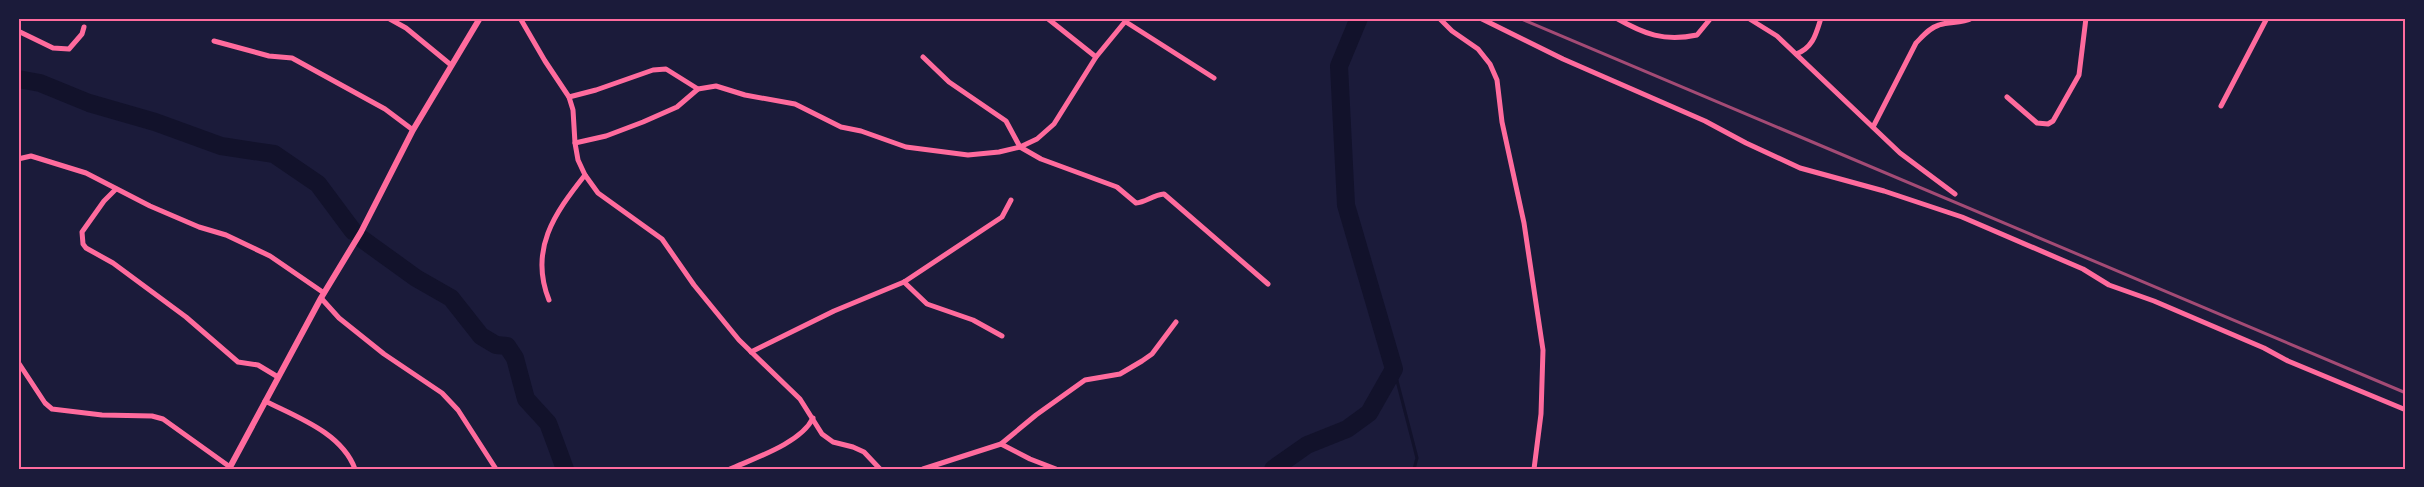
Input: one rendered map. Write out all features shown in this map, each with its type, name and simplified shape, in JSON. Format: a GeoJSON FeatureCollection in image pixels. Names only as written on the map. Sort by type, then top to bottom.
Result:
{"type":"FeatureCollection","features":[{"type":"Feature","properties":{"kind":"street"},"geometry":{"type":"LineString","coordinates":[[388,18],[406,28],[451,65]]}},
{"type":"Feature","properties":{"kind":"street"},"geometry":{"type":"LineString","coordinates":[[18,362],[45,403],[52,409],[102,415],[152,416],[163,419],[230,468],[322,296],[361,232],[412,130],[480,18]]}},
{"type":"Feature","properties":{"kind":"street"},"geometry":{"type":"LineString","coordinates":[[520,18],[569,97],[573,110],[578,160],[598,193],[662,239],[714,311],[751,352],[800,399],[827,439],[864,453],[880,469]]}},
{"type":"Feature","properties":{"kind":"street"},"geometry":{"type":"LineString","coordinates":[[1047,18],[1096,57]]}},
{"type":"Feature","properties":{"kind":"street"},"geometry":{"type":"LineString","coordinates":[[1439,18],[1452,31],[1478,49],[1490,64],[1497,80],[1502,122],[1524,223],[1543,350],[1541,414],[1534,469]]}},
{"type":"Feature","properties":{"kind":"street"},"geometry":{"type":"LineString","coordinates":[[1480,18],[1563,59],[1705,122],[1746,144],[1800,168],[1884,191],[1953,214],[2083,269],[2109,285],[2154,301],[2264,348],[2288,361],[2406,410]]}},
{"type":"Feature","properties":{"kind":"street"},"geometry":{"type":"LineString","coordinates":[[1616,18],[1644,33],[1667,38],[1697,35],[1711,18]]}},
{"type":"Feature","properties":{"kind":"street"},"geometry":{"type":"LineString","coordinates":[[1748,18],[1777,36],[1900,153],[1955,194]]}},
{"type":"Feature","properties":{"kind":"street"},"geometry":{"type":"LineString","coordinates":[[1796,54],[1809,46],[1821,18]]}},
{"type":"Feature","properties":{"kind":"street"},"geometry":{"type":"LineString","coordinates":[[1873,127],[1916,43],[1940,24],[1957,23],[1972,18]]}},
{"type":"Feature","properties":{"kind":"street"},"geometry":{"type":"LineString","coordinates":[[2007,97],[2037,123],[2048,124],[2052,121],[2079,75],[2086,18]]}},
{"type":"Feature","properties":{"kind":"street"},"geometry":{"type":"LineString","coordinates":[[2221,106],[2247,52],[2267,18]]}},
{"type":"Feature","properties":{"kind":"street"},"geometry":{"type":"LineString","coordinates":[[575,143],[606,136],[677,107],[698,89],[716,86],[745,95],[795,104],[841,127],[861,131],[906,147],[981,155],[1020,147],[1046,133],[1054,124],[1096,57],[1127,20],[1214,78]]}},
{"type":"Feature","properties":{"kind":"street"},"geometry":{"type":"LineString","coordinates":[[18,31],[53,48],[69,49],[82,34],[84,27]]}},
{"type":"Feature","properties":{"kind":"street"},"geometry":{"type":"LineString","coordinates":[[214,40],[269,56],[292,58],[375,103],[412,130]]}},
{"type":"Feature","properties":{"kind":"street"},"geometry":{"type":"LineString","coordinates":[[923,57],[949,82],[1006,121],[1020,147],[1041,159],[1117,187],[1136,203],[1154,194],[1164,194],[1268,284]]}},
{"type":"Feature","properties":{"kind":"street"},"geometry":{"type":"LineString","coordinates":[[569,97],[659,69],[666,69],[676,74],[698,89]]}},
{"type":"Feature","properties":{"kind":"street"},"geometry":{"type":"LineString","coordinates":[[18,159],[31,156],[86,173],[159,210],[199,227],[226,235],[270,256],[322,296],[339,318],[384,354],[442,393],[463,417],[496,469]]}},
{"type":"Feature","properties":{"kind":"street"},"geometry":{"type":"LineString","coordinates":[[549,300],[543,280],[543,245],[552,223],[569,194],[585,175]]}},
{"type":"Feature","properties":{"kind":"street"},"geometry":{"type":"LineString","coordinates":[[116,189],[104,201],[82,232],[81,239],[86,248],[113,263],[186,317],[238,362],[258,365],[278,377]]}},
{"type":"Feature","properties":{"kind":"street"},"geometry":{"type":"LineString","coordinates":[[751,352],[834,311],[904,282],[1002,217],[1011,200]]}},
{"type":"Feature","properties":{"kind":"street"},"geometry":{"type":"LineString","coordinates":[[904,282],[927,304],[973,320],[1002,336]]}},
{"type":"Feature","properties":{"kind":"street"},"geometry":{"type":"LineString","coordinates":[[923,469],[1001,444],[1036,415],[1085,380],[1120,374],[1142,361],[1152,354],[1176,322]]}},
{"type":"Feature","properties":{"kind":"street"},"geometry":{"type":"LineString","coordinates":[[265,401],[301,419],[340,444],[355,469]]}},
{"type":"Feature","properties":{"kind":"street"},"geometry":{"type":"LineString","coordinates":[[730,469],[799,435],[806,430],[813,418]]}},
{"type":"Feature","properties":{"kind":"street"},"geometry":{"type":"LineString","coordinates":[[1001,444],[1056,469]]}},
{"type":"Feature","properties":{"kind":"waterway"},"geometry":{"type":"LineString","coordinates":[[1273,469],[1307,445],[1347,429],[1369,413],[1394,369],[1346,205],[1339,66],[1359,18]]}},
{"type":"Feature","properties":{"kind":"waterway"},"geometry":{"type":"LineString","coordinates":[[18,79],[40,83],[89,103],[155,122],[221,146],[274,154],[318,184],[353,231]]}},
{"type":"Feature","properties":{"kind":"waterway"},"geometry":{"type":"LineString","coordinates":[[362,239],[416,278],[451,298],[481,336],[496,345],[507,346],[515,358],[526,399],[548,423],[565,469]]}},
{"type":"Feature","properties":{"kind":"waterway"},"geometry":{"type":"LineString","coordinates":[[1394,369],[1417,458],[1414,469]]}},
{"type":"Feature","properties":{"kind":"railway"},"geometry":{"type":"LineString","coordinates":[[1519,18],[2406,393]]}}]}
